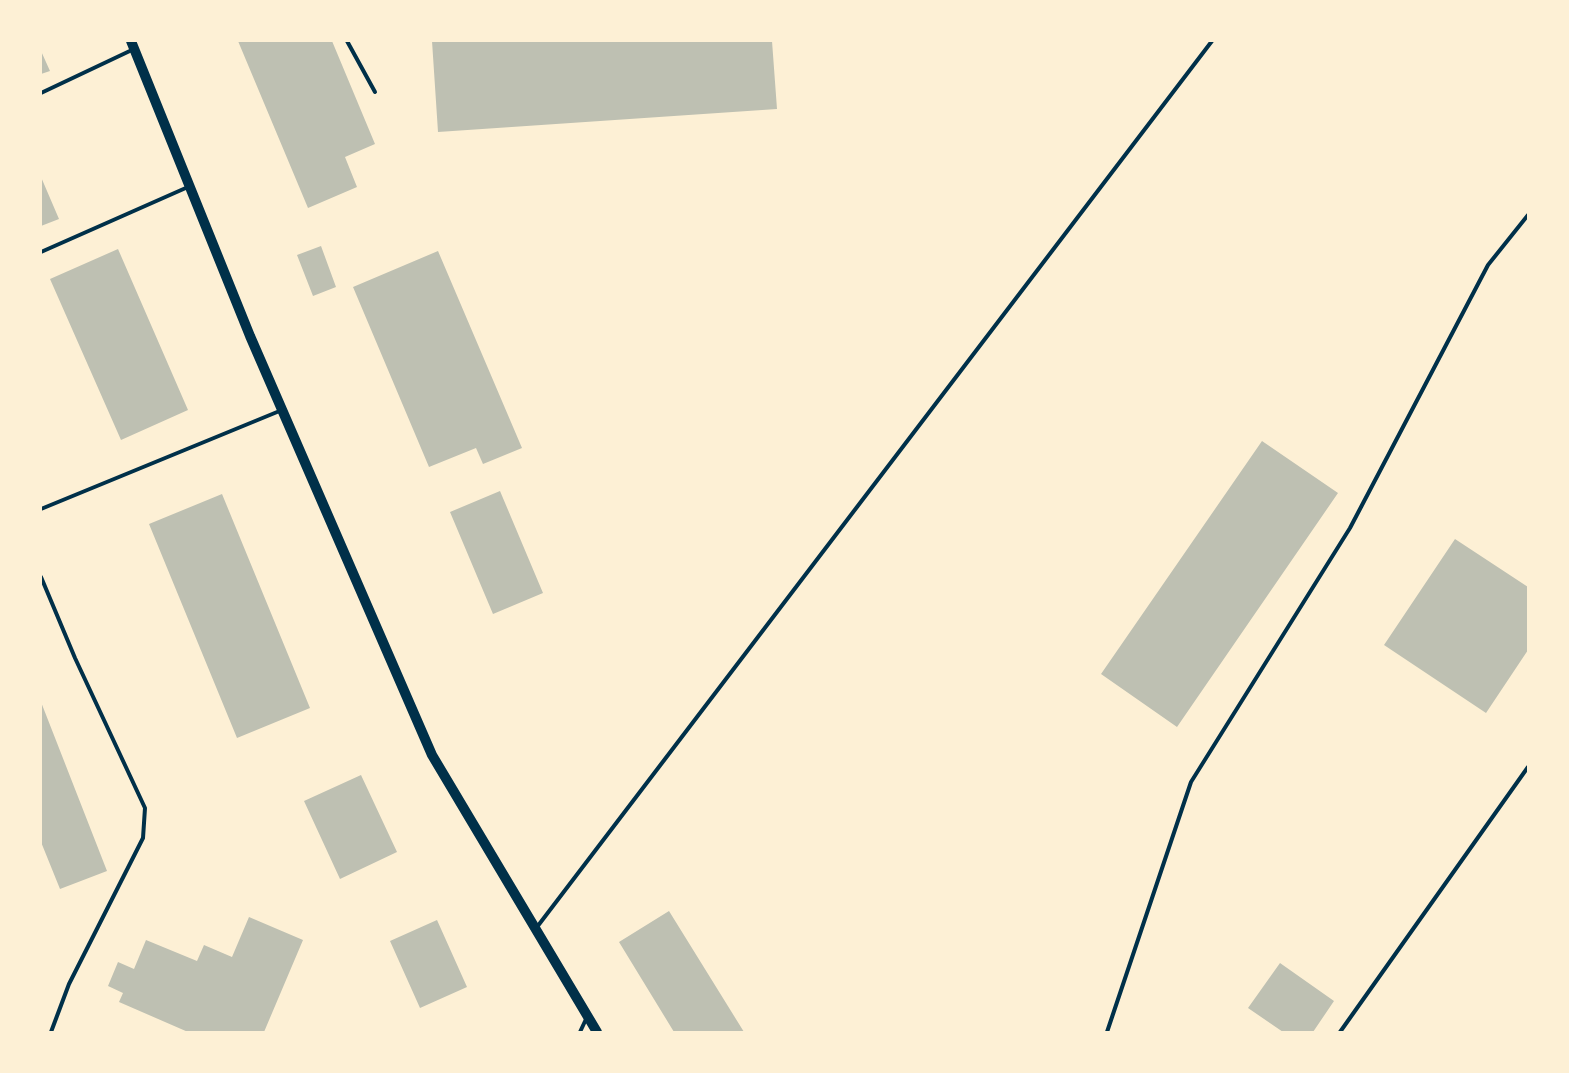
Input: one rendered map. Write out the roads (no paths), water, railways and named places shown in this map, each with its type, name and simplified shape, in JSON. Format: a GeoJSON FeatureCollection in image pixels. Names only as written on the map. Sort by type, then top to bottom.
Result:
{"type":"FeatureCollection","features":[{"type":"Feature","properties":{"kind":"main road"},"geometry":{"type":"LineString","coordinates":[[133,45],[282,410],[432,755],[597,1032]]}},
{"type":"Feature","properties":{"kind":"lane"},"geometry":{"type":"LineString","coordinates":[[347,41],[375,92]]}},
{"type":"Feature","properties":{"kind":"lane"},"geometry":{"type":"LineString","coordinates":[[535,928],[1212,41]]}},
{"type":"Feature","properties":{"kind":"lane"},"geometry":{"type":"LineString","coordinates":[[41,92],[133,45]]}},
{"type":"Feature","properties":{"kind":"lane"},"geometry":{"type":"LineString","coordinates":[[41,252],[190,186]]}},
{"type":"Feature","properties":{"kind":"lane"},"geometry":{"type":"LineString","coordinates":[[1107,1032],[1191,782],[1350,528],[1488,265],[1528,215]]}},
{"type":"Feature","properties":{"kind":"lane"},"geometry":{"type":"LineString","coordinates":[[41,509],[282,410]]}},
{"type":"Feature","properties":{"kind":"lane"},"geometry":{"type":"LineString","coordinates":[[41,577],[75,658],[145,808],[143,838],[69,984],[51,1032]]}},
{"type":"Feature","properties":{"kind":"lane"},"geometry":{"type":"LineString","coordinates":[[1340,1032],[1528,768]]}},
{"type":"Feature","properties":{"kind":"lane"},"geometry":{"type":"LineString","coordinates":[[580,1032],[588,1015]]}}]}
